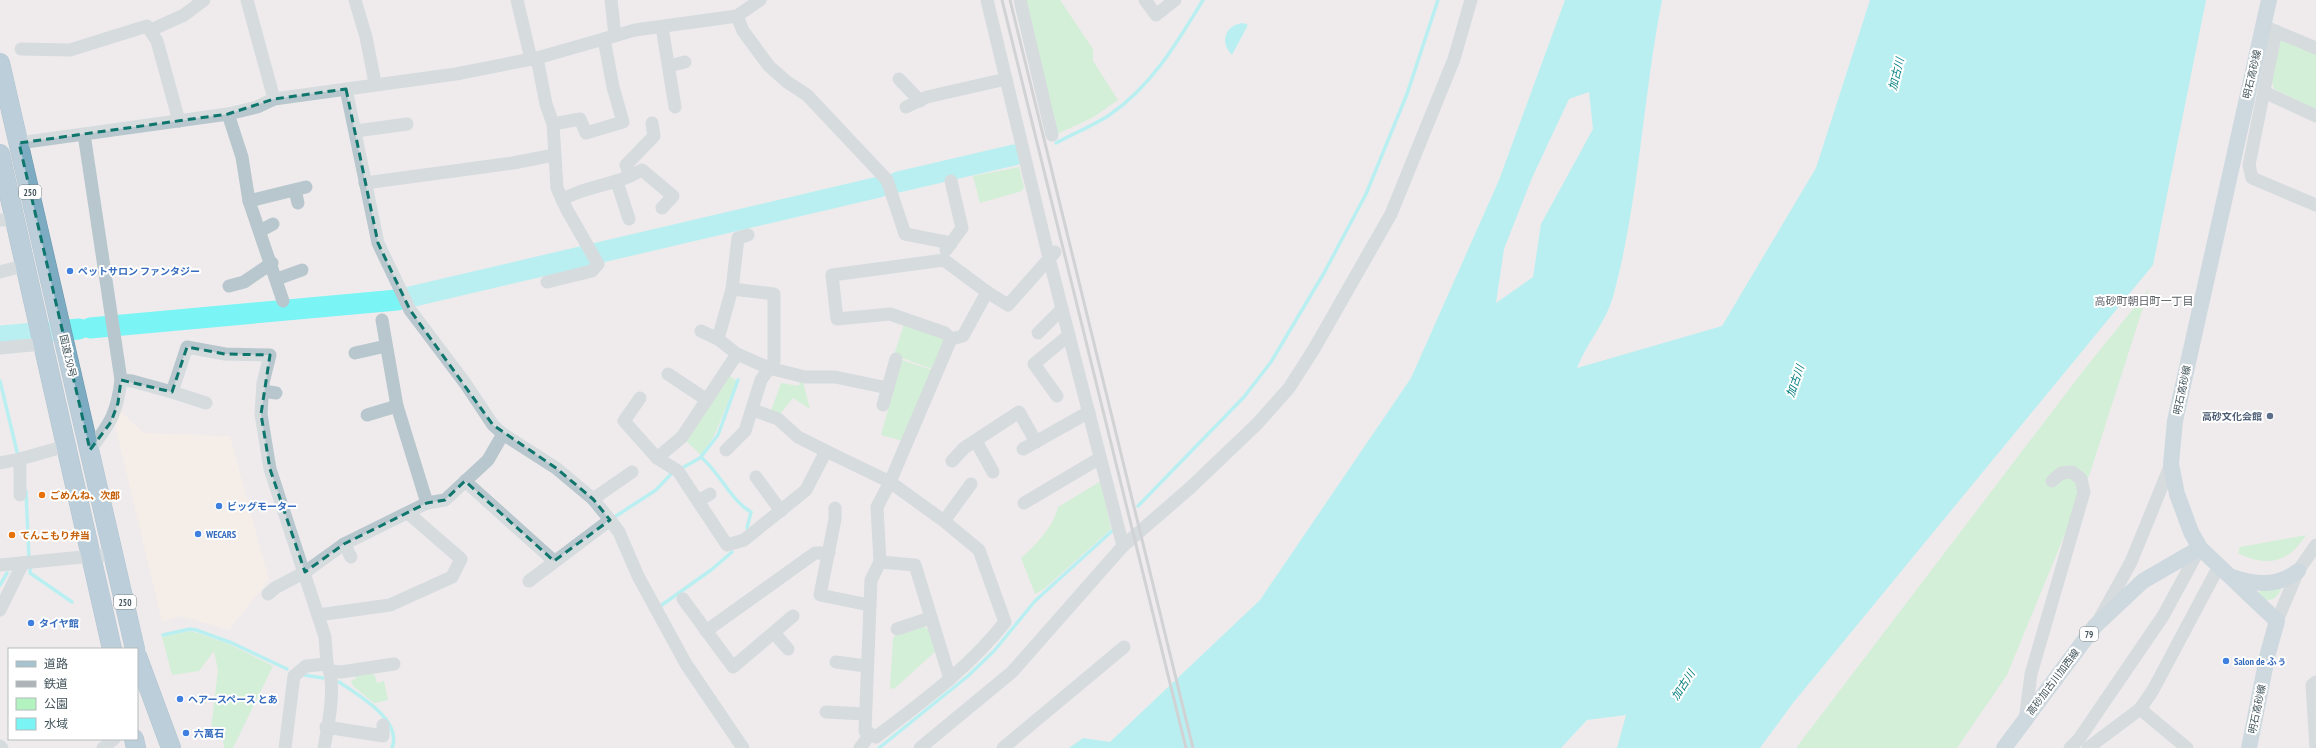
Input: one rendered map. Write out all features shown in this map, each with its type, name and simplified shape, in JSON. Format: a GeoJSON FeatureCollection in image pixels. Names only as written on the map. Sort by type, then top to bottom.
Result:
{"type":"FeatureCollection","features":[{"type":"Feature","properties":{"kind":"highway","name":"国道250号"},"geometry":{"type":"LineString","coordinates":[[0,63],[135,648]]}},
{"type":"Feature","properties":{"kind":"highway","name":"250"},"geometry":{"type":"LineString","coordinates":[[0,154],[7,220],[26,265],[112,648]]}},
{"type":"Feature","properties":{"kind":"highway"},"geometry":{"type":"LineString","coordinates":[[138,659],[171,748]]}},
{"type":"Feature","properties":{"kind":"highway"},"geometry":{"type":"LineString","coordinates":[[138,660],[159,748]]}},
{"type":"Feature","properties":{"kind":"main road","name":"明石高砂線"},"geometry":{"type":"LineString","coordinates":[[2249,748],[2268,653],[2277,621],[2200,548],[2183,514],[2171,464],[2175,421],[2270,28],[2269,0]]}},
{"type":"Feature","properties":{"kind":"main road","name":"高砂加古川加西線"},"geometry":{"type":"LineString","coordinates":[[2004,748],[2095,626],[2143,581],[2200,548]]}},
{"type":"Feature","properties":{"kind":"main road"},"geometry":{"type":"LineString","coordinates":[[2225,571],[2259,584],[2280,582],[2298,571]]}},
{"type":"Feature","properties":{"kind":"street"},"geometry":{"type":"LineString","coordinates":[[151,30],[184,15],[204,0]]}},
{"type":"Feature","properties":{"kind":"street"},"geometry":{"type":"LineString","coordinates":[[247,0],[274,99]]}},
{"type":"Feature","properties":{"kind":"street"},"geometry":{"type":"LineString","coordinates":[[354,0],[366,37],[375,83]]}},
{"type":"Feature","properties":{"kind":"street"},"geometry":{"type":"LineString","coordinates":[[517,0],[553,124],[557,188],[562,200],[598,264],[592,271],[547,282]]}},
{"type":"Feature","properties":{"kind":"street"},"geometry":{"type":"LineString","coordinates":[[553,124],[580,119],[586,133],[623,122],[612,87],[609,37],[611,0]]}},
{"type":"Feature","properties":{"kind":"street"},"geometry":{"type":"LineString","coordinates":[[19,143],[228,114],[257,107],[274,99],[346,89],[375,83],[456,74],[534,59],[635,30],[737,16],[760,0]]}},
{"type":"Feature","properties":{"kind":"street"},"geometry":{"type":"LineString","coordinates":[[987,0],[1052,255],[1062,309],[1123,546]]}},
{"type":"Feature","properties":{"kind":"street"},"geometry":{"type":"LineString","coordinates":[[1020,0],[1052,135]]}},
{"type":"Feature","properties":{"kind":"street"},"geometry":{"type":"LineString","coordinates":[[1145,0],[1156,15],[1175,0]]}},
{"type":"Feature","properties":{"kind":"street"},"geometry":{"type":"LineString","coordinates":[[920,748],[1012,672],[1123,546],[1190,488],[1257,424],[1289,388],[1391,214],[1454,59],[1470,0]]}},
{"type":"Feature","properties":{"kind":"street"},"geometry":{"type":"LineString","coordinates":[[737,16],[743,31],[769,66],[813,100],[887,180],[905,234],[951,243]]}},
{"type":"Feature","properties":{"kind":"street"},"geometry":{"type":"LineString","coordinates":[[21,49],[70,50],[147,26],[151,30],[160,52],[179,121]]}},
{"type":"Feature","properties":{"kind":"street"},"geometry":{"type":"LineString","coordinates":[[662,27],[675,107]]}},
{"type":"Feature","properties":{"kind":"street"},"geometry":{"type":"LineString","coordinates":[[2316,48],[2270,28],[2264,92],[2249,165],[2252,178],[2316,205]]}},
{"type":"Feature","properties":{"kind":"street"},"geometry":{"type":"LineString","coordinates":[[669,66],[685,62]]}},
{"type":"Feature","properties":{"kind":"street"},"geometry":{"type":"LineString","coordinates":[[900,79],[920,101]]}},
{"type":"Feature","properties":{"kind":"street"},"geometry":{"type":"LineString","coordinates":[[906,107],[927,97],[1006,79]]}},
{"type":"Feature","properties":{"kind":"street"},"geometry":{"type":"LineString","coordinates":[[346,89],[356,131],[378,243],[410,310],[465,383],[493,425],[503,434],[556,468],[593,499],[610,520],[619,532],[641,583],[686,664],[738,746]]}},
{"type":"Feature","properties":{"kind":"street"},"geometry":{"type":"LineString","coordinates":[[2264,92],[2316,116]]}},
{"type":"Feature","properties":{"kind":"street"},"geometry":{"type":"LineString","coordinates":[[228,114],[242,157],[249,201],[272,263],[283,301]]}},
{"type":"Feature","properties":{"kind":"street"},"geometry":{"type":"LineString","coordinates":[[630,176],[626,165],[654,136],[652,123]]}},
{"type":"Feature","properties":{"kind":"street"},"geometry":{"type":"LineString","coordinates":[[356,131],[408,124]]}},
{"type":"Feature","properties":{"kind":"street"},"geometry":{"type":"LineString","coordinates":[[84,134],[121,380],[118,403],[111,422],[90,450]]}},
{"type":"Feature","properties":{"kind":"street"},"geometry":{"type":"LineString","coordinates":[[365,183],[554,156]]}},
{"type":"Feature","properties":{"kind":"street"},"geometry":{"type":"LineString","coordinates":[[562,200],[575,192],[617,182],[642,170],[673,196],[662,208]]}},
{"type":"Feature","properties":{"kind":"street"},"geometry":{"type":"LineString","coordinates":[[944,260],[946,251],[962,228],[962,207],[951,181]]}},
{"type":"Feature","properties":{"kind":"street"},"geometry":{"type":"LineString","coordinates":[[617,182],[629,219]]}},
{"type":"Feature","properties":{"kind":"street"},"geometry":{"type":"LineString","coordinates":[[249,201],[301,188],[298,203]]}},
{"type":"Feature","properties":{"kind":"street"},"geometry":{"type":"LineString","coordinates":[[260,231],[273,224]]}},
{"type":"Feature","properties":{"kind":"street"},"geometry":{"type":"LineString","coordinates":[[718,339],[732,289],[738,238],[748,235]]}},
{"type":"Feature","properties":{"kind":"street"},"geometry":{"type":"LineString","coordinates":[[951,339],[945,333],[890,314],[837,320],[832,275],[944,260],[987,292],[1008,305],[1052,255]]}},
{"type":"Feature","properties":{"kind":"street"},"geometry":{"type":"LineString","coordinates":[[229,286],[244,282],[272,263]]}},
{"type":"Feature","properties":{"kind":"street"},"geometry":{"type":"LineString","coordinates":[[0,272],[26,265]]}},
{"type":"Feature","properties":{"kind":"street"},"geometry":{"type":"LineString","coordinates":[[277,280],[302,270]]}},
{"type":"Feature","properties":{"kind":"street"},"geometry":{"type":"LineString","coordinates":[[726,450],[745,431],[753,410],[761,380],[774,361],[774,294],[732,289]]}},
{"type":"Feature","properties":{"kind":"street"},"geometry":{"type":"LineString","coordinates":[[951,339],[963,336],[987,292]]}},
{"type":"Feature","properties":{"kind":"street"},"geometry":{"type":"LineString","coordinates":[[1038,333],[1062,309]]}},
{"type":"Feature","properties":{"kind":"street"},"geometry":{"type":"LineString","coordinates":[[382,320],[397,406],[427,503]]}},
{"type":"Feature","properties":{"kind":"street"},"geometry":{"type":"LineString","coordinates":[[701,332],[718,339],[737,354],[769,368],[805,377],[835,377],[888,388]]}},
{"type":"Feature","properties":{"kind":"street"},"geometry":{"type":"LineString","coordinates":[[1057,396],[1034,364],[1069,335]]}},
{"type":"Feature","properties":{"kind":"street"},"geometry":{"type":"LineString","coordinates":[[0,348],[41,336]]}},
{"type":"Feature","properties":{"kind":"street"},"geometry":{"type":"LineString","coordinates":[[753,410],[778,419],[798,437],[890,482],[944,521],[979,550],[1005,622],[990,642],[950,679],[876,737],[864,731],[871,580],[880,562],[877,506],[890,482],[951,339]]}},
{"type":"Feature","properties":{"kind":"street"},"geometry":{"type":"LineString","coordinates":[[355,352],[386,346]]}},
{"type":"Feature","properties":{"kind":"street"},"geometry":{"type":"LineString","coordinates":[[172,392],[187,347],[225,354],[274,355],[269,392],[261,414],[271,445],[270,469],[325,636],[331,691],[324,748]]}},
{"type":"Feature","properties":{"kind":"street"},"geometry":{"type":"LineString","coordinates":[[657,458],[682,438],[737,354]]}},
{"type":"Feature","properties":{"kind":"street"},"geometry":{"type":"LineString","coordinates":[[883,405],[896,359]]}},
{"type":"Feature","properties":{"kind":"street"},"geometry":{"type":"LineString","coordinates":[[668,374],[707,400]]}},
{"type":"Feature","properties":{"kind":"street"},"geometry":{"type":"LineString","coordinates":[[121,380],[132,381],[206,403]]}},
{"type":"Feature","properties":{"kind":"street"},"geometry":{"type":"LineString","coordinates":[[640,398],[621,425],[657,458],[678,472],[727,545],[744,540],[806,490],[826,451]]}},
{"type":"Feature","properties":{"kind":"street"},"geometry":{"type":"LineString","coordinates":[[367,415],[397,406]]}},
{"type":"Feature","properties":{"kind":"street"},"geometry":{"type":"LineString","coordinates":[[952,461],[976,441],[1019,412],[1036,442]]}},
{"type":"Feature","properties":{"kind":"street"},"geometry":{"type":"LineString","coordinates":[[1023,449],[1088,412]]}},
{"type":"Feature","properties":{"kind":"street"},"geometry":{"type":"LineString","coordinates":[[268,594],[275,588],[305,572],[344,544],[427,503],[445,500],[488,460],[503,434]]}},
{"type":"Feature","properties":{"kind":"street"},"geometry":{"type":"LineString","coordinates":[[976,441],[993,472]]}},
{"type":"Feature","properties":{"kind":"street"},"geometry":{"type":"LineString","coordinates":[[0,464],[66,446]]}},
{"type":"Feature","properties":{"kind":"street"},"geometry":{"type":"LineString","coordinates":[[1024,503],[1100,458]]}},
{"type":"Feature","properties":{"kind":"street"},"geometry":{"type":"LineString","coordinates":[[20,459],[20,494]]}},
{"type":"Feature","properties":{"kind":"street"},"geometry":{"type":"LineString","coordinates":[[2095,626],[2131,562],[2171,464]]}},
{"type":"Feature","properties":{"kind":"street"},"geometry":{"type":"LineString","coordinates":[[593,499],[632,472]]}},
{"type":"Feature","properties":{"kind":"street"},"geometry":{"type":"LineString","coordinates":[[2025,720],[2031,674],[2084,492],[2081,479],[2072,472],[2062,473],[2052,481]]}},
{"type":"Feature","properties":{"kind":"street"},"geometry":{"type":"LineString","coordinates":[[756,477],[781,510]]}},
{"type":"Feature","properties":{"kind":"street"},"geometry":{"type":"LineString","coordinates":[[466,481],[554,561]]}},
{"type":"Feature","properties":{"kind":"street"},"geometry":{"type":"LineString","coordinates":[[944,521],[971,484]]}},
{"type":"Feature","properties":{"kind":"street"},"geometry":{"type":"LineString","coordinates":[[698,501],[710,494]]}},
{"type":"Feature","properties":{"kind":"street"},"geometry":{"type":"LineString","coordinates":[[318,615],[390,605],[452,576],[460,559],[408,513]]}},
{"type":"Feature","properties":{"kind":"street"},"geometry":{"type":"LineString","coordinates":[[838,515],[820,595],[869,605]]}},
{"type":"Feature","properties":{"kind":"street"},"geometry":{"type":"LineString","coordinates":[[529,581],[610,520]]}},
{"type":"Feature","properties":{"kind":"street"},"geometry":{"type":"LineString","coordinates":[[344,544],[351,557]]}},
{"type":"Feature","properties":{"kind":"street"},"geometry":{"type":"LineString","coordinates":[[2277,621],[2298,571],[2316,545]]}},
{"type":"Feature","properties":{"kind":"street"},"geometry":{"type":"LineString","coordinates":[[2070,748],[2083,733],[2163,616],[2200,548]]}},
{"type":"Feature","properties":{"kind":"street"},"geometry":{"type":"LineString","coordinates":[[706,631],[815,553],[829,553]]}},
{"type":"Feature","properties":{"kind":"street"},"geometry":{"type":"LineString","coordinates":[[0,565],[114,554]]}},
{"type":"Feature","properties":{"kind":"street"},"geometry":{"type":"LineString","coordinates":[[880,562],[915,565],[930,618],[950,679]]}},
{"type":"Feature","properties":{"kind":"street"},"geometry":{"type":"LineString","coordinates":[[0,610],[23,563]]}},
{"type":"Feature","properties":{"kind":"street"},"geometry":{"type":"LineString","coordinates":[[2088,748],[2140,709],[2225,571]]}},
{"type":"Feature","properties":{"kind":"street"},"geometry":{"type":"LineString","coordinates":[[683,598],[733,667],[793,616]]}},
{"type":"Feature","properties":{"kind":"street"},"geometry":{"type":"LineString","coordinates":[[897,629],[930,618]]}},
{"type":"Feature","properties":{"kind":"street"},"geometry":{"type":"LineString","coordinates":[[774,633],[788,649]]}},
{"type":"Feature","properties":{"kind":"street"},"geometry":{"type":"LineString","coordinates":[[1003,748],[1124,647]]}},
{"type":"Feature","properties":{"kind":"street"},"geometry":{"type":"LineString","coordinates":[[836,662],[866,666]]}},
{"type":"Feature","properties":{"kind":"street"},"geometry":{"type":"LineString","coordinates":[[285,748],[294,676],[306,666],[329,668],[341,672],[381,672],[394,664]]}},
{"type":"Feature","properties":{"kind":"street"},"geometry":{"type":"LineString","coordinates":[[2316,682],[2312,685],[2316,748]]}},
{"type":"Feature","properties":{"kind":"street"},"geometry":{"type":"LineString","coordinates":[[2140,709],[2188,748]]}},
{"type":"Feature","properties":{"kind":"street"},"geometry":{"type":"LineString","coordinates":[[826,712],[865,714]]}},
{"type":"Feature","properties":{"kind":"street"},"geometry":{"type":"LineString","coordinates":[[326,727],[383,736],[383,725]]}},
{"type":"Feature","properties":{"kind":"street"},"geometry":{"type":"LineString","coordinates":[[860,748],[870,734]]}},
{"type":"Feature","properties":{"kind":"street"},"geometry":{"type":"LineString","coordinates":[[103,748],[113,740]]}},
{"type":"Feature","properties":{"kind":"highlighted area"},"geometry":{"type":"Polygon","coordinates":[[[346,89],[378,243],[410,310],[493,425],[556,468],[593,499],[610,520],[554,561],[465,481],[445,500],[427,503],[344,544],[305,572],[270,469],[261,414],[270,355],[225,354],[187,347],[172,392],[121,380],[118,403],[111,422],[90,450],[19,143],[228,114],[274,99],[346,89]]]}},
{"type":"Feature","properties":{"kind":"shaded area","name":"WECARS"},"geometry":{"type":"Polygon","coordinates":[[[120,411],[144,433],[230,436],[269,580],[229,630],[180,616],[162,622],[115,425],[120,411]]]}},
{"type":"Feature","properties":{"kind":"green space"},"geometry":{"type":"Polygon","coordinates":[[[1025,0],[1060,0],[1093,49],[1093,61],[1118,100],[1092,118],[1059,133],[1056,132],[1025,0]]]}},
{"type":"Feature","properties":{"kind":"green space"},"geometry":{"type":"Polygon","coordinates":[[[2282,37],[2316,52],[2316,109],[2274,89],[2272,82],[2278,39],[2282,37]]]}},
{"type":"Feature","properties":{"kind":"green space"},"geometry":{"type":"Polygon","coordinates":[[[1019,167],[1024,187],[1022,191],[980,203],[973,176],[1019,167]]]}},
{"type":"Feature","properties":{"kind":"green space"},"geometry":{"type":"Polygon","coordinates":[[[2149,289],[2090,473],[2007,675],[1957,748],[1796,748],[2083,371],[2149,289]]]}},
{"type":"Feature","properties":{"kind":"green space"},"geometry":{"type":"Polygon","coordinates":[[[904,324],[942,337],[944,344],[932,369],[894,355],[904,324]]]}},
{"type":"Feature","properties":{"kind":"green space"},"geometry":{"type":"Polygon","coordinates":[[[902,360],[932,370],[903,441],[881,435],[902,360]]]}},
{"type":"Feature","properties":{"kind":"green space"},"geometry":{"type":"Polygon","coordinates":[[[730,376],[737,381],[714,436],[701,455],[686,441],[730,376]]]}},
{"type":"Feature","properties":{"kind":"green space"},"geometry":{"type":"Polygon","coordinates":[[[800,380],[803,382],[810,409],[793,398],[780,414],[771,411],[781,383],[799,386],[800,380]]]}},
{"type":"Feature","properties":{"kind":"green space"},"geometry":{"type":"Polygon","coordinates":[[[1101,481],[1111,529],[1044,589],[1035,594],[1021,558],[1038,542],[1056,514],[1058,507],[1101,481]]]}},
{"type":"Feature","properties":{"kind":"green space"},"geometry":{"type":"Polygon","coordinates":[[[2306,535],[2292,551],[2285,557],[2277,560],[2259,560],[2249,558],[2238,553],[2240,547],[2306,535]]]}},
{"type":"Feature","properties":{"kind":"green space"},"geometry":{"type":"Polygon","coordinates":[[[2280,587],[2281,590],[2278,595],[2271,599],[2266,600],[2257,592],[2280,587]]]}},
{"type":"Feature","properties":{"kind":"green space"},"geometry":{"type":"Polygon","coordinates":[[[923,626],[931,631],[937,650],[894,689],[890,688],[893,638],[898,633],[923,626]]]}},
{"type":"Feature","properties":{"kind":"green space"},"geometry":{"type":"Polygon","coordinates":[[[191,631],[229,644],[273,666],[233,748],[224,748],[223,740],[210,738],[218,670],[214,651],[199,671],[172,675],[162,637],[191,631]]]}},
{"type":"Feature","properties":{"kind":"green space"},"geometry":{"type":"Polygon","coordinates":[[[371,673],[375,676],[377,683],[384,681],[388,700],[374,703],[353,686],[351,680],[356,679],[355,676],[371,673]]]}},
{"type":"Feature","properties":{"kind":"water","name":"加古川"},"geometry":{"type":"Polygon","coordinates":[[[1565,0],[1662,0],[1650,74],[1635,187],[1622,261],[1610,306],[1585,350],[1577,368],[1722,326],[1816,168],[1870,0],[2206,0],[2153,265],[1793,703],[1760,748],[1617,748],[1626,715],[1587,720],[1561,748],[1069,748],[1083,738],[1110,742],[1260,600],[1411,378],[1499,180],[1565,0]],[[1589,92],[1569,99],[1532,178],[1504,249],[1496,303],[1533,277],[1541,224],[1593,129],[1589,92]]]}},
{"type":"Feature","properties":{"kind":"water"},"geometry":{"type":"Polygon","coordinates":[[[1243,23],[1248,25],[1232,55],[1226,45],[1226,35],[1232,27],[1243,23]]]}},
{"type":"Feature","properties":{"kind":"waterway"},"geometry":{"type":"LineString","coordinates":[[1056,143],[1108,116],[1137,92],[1173,48],[1203,0]]}},
{"type":"Feature","properties":{"kind":"waterway"},"geometry":{"type":"LineString","coordinates":[[1138,506],[1244,397],[1271,362],[1324,273],[1366,194],[1407,94],[1438,0]]}},
{"type":"Feature","properties":{"kind":"waterway"},"geometry":{"type":"LineString","coordinates":[[898,182],[1014,155]]}},
{"type":"Feature","properties":{"kind":"waterway"},"geometry":{"type":"LineString","coordinates":[[90,328],[397,300],[879,187]]}},
{"type":"Feature","properties":{"kind":"waterway"},"geometry":{"type":"LineString","coordinates":[[0,336],[79,329]]}},
{"type":"Feature","properties":{"kind":"waterway"},"geometry":{"type":"LineString","coordinates":[[682,468],[700,458],[718,435],[738,380]]}},
{"type":"Feature","properties":{"kind":"waterway"},"geometry":{"type":"LineString","coordinates":[[0,381],[18,456]]}},
{"type":"Feature","properties":{"kind":"waterway"},"geometry":{"type":"LineString","coordinates":[[701,457],[737,501],[751,512],[747,528]]}},
{"type":"Feature","properties":{"kind":"waterway"},"geometry":{"type":"LineString","coordinates":[[616,516],[656,490],[671,474]]}},
{"type":"Feature","properties":{"kind":"waterway"},"geometry":{"type":"LineString","coordinates":[[26,491],[29,559]]}},
{"type":"Feature","properties":{"kind":"waterway"},"geometry":{"type":"LineString","coordinates":[[879,748],[968,676],[994,651],[1035,601],[1112,531]]}},
{"type":"Feature","properties":{"kind":"waterway"},"geometry":{"type":"LineString","coordinates":[[659,607],[711,570],[732,552]]}},
{"type":"Feature","properties":{"kind":"waterway"},"geometry":{"type":"LineString","coordinates":[[30,565],[30,573],[72,602]]}},
{"type":"Feature","properties":{"kind":"waterway"},"geometry":{"type":"LineString","coordinates":[[0,585],[7,573]]}},
{"type":"Feature","properties":{"kind":"waterway"},"geometry":{"type":"LineString","coordinates":[[163,635],[190,629],[196,630],[232,643],[287,669]]}},
{"type":"Feature","properties":{"kind":"waterway"},"geometry":{"type":"LineString","coordinates":[[304,675],[323,678]]}},
{"type":"Feature","properties":{"kind":"waterway"},"geometry":{"type":"LineString","coordinates":[[339,682],[367,701],[385,718],[391,728],[394,738],[392,748]]}},
{"type":"Feature","properties":{"kind":"railway"},"geometry":{"type":"LineString","coordinates":[[1002,0],[1186,748]]}},
{"type":"Feature","properties":{"kind":"railway"},"geometry":{"type":"LineString","coordinates":[[1010,0],[1193,748]]}},
{"type":"Feature","properties":{"kind":"place","name":"ペットサロン ファンタジー"},"geometry":{"type":"Point","coordinates":[70,271]}},
{"type":"Feature","properties":{"kind":"place","name":"高砂文化会館"},"geometry":{"type":"Point","coordinates":[2270,416]}},
{"type":"Feature","properties":{"kind":"place","name":"ごめんね、次郎"},"geometry":{"type":"Point","coordinates":[42,495]}},
{"type":"Feature","properties":{"kind":"place","name":"ビッグモーター"},"geometry":{"type":"Point","coordinates":[219,506]}},
{"type":"Feature","properties":{"kind":"place","name":"WECARS"},"geometry":{"type":"Point","coordinates":[198,534]}},
{"type":"Feature","properties":{"kind":"place","name":"てんこもり弁当"},"geometry":{"type":"Point","coordinates":[12,535]}},
{"type":"Feature","properties":{"kind":"place","name":"タイヤ館"},"geometry":{"type":"Point","coordinates":[31,623]}},
{"type":"Feature","properties":{"kind":"place","name":"Salon de ふぅ"},"geometry":{"type":"Point","coordinates":[2226,661]}},
{"type":"Feature","properties":{"kind":"place","name":"ヘアースペース とあ"},"geometry":{"type":"Point","coordinates":[180,699]}},
{"type":"Feature","properties":{"kind":"place","name":"六萬石"},"geometry":{"type":"Point","coordinates":[186,733]}},
{"type":"Feature","properties":{"kind":"district","name":"高砂町朝日町一丁目"},"geometry":{"type":"Point","coordinates":[2144,301]}}]}
